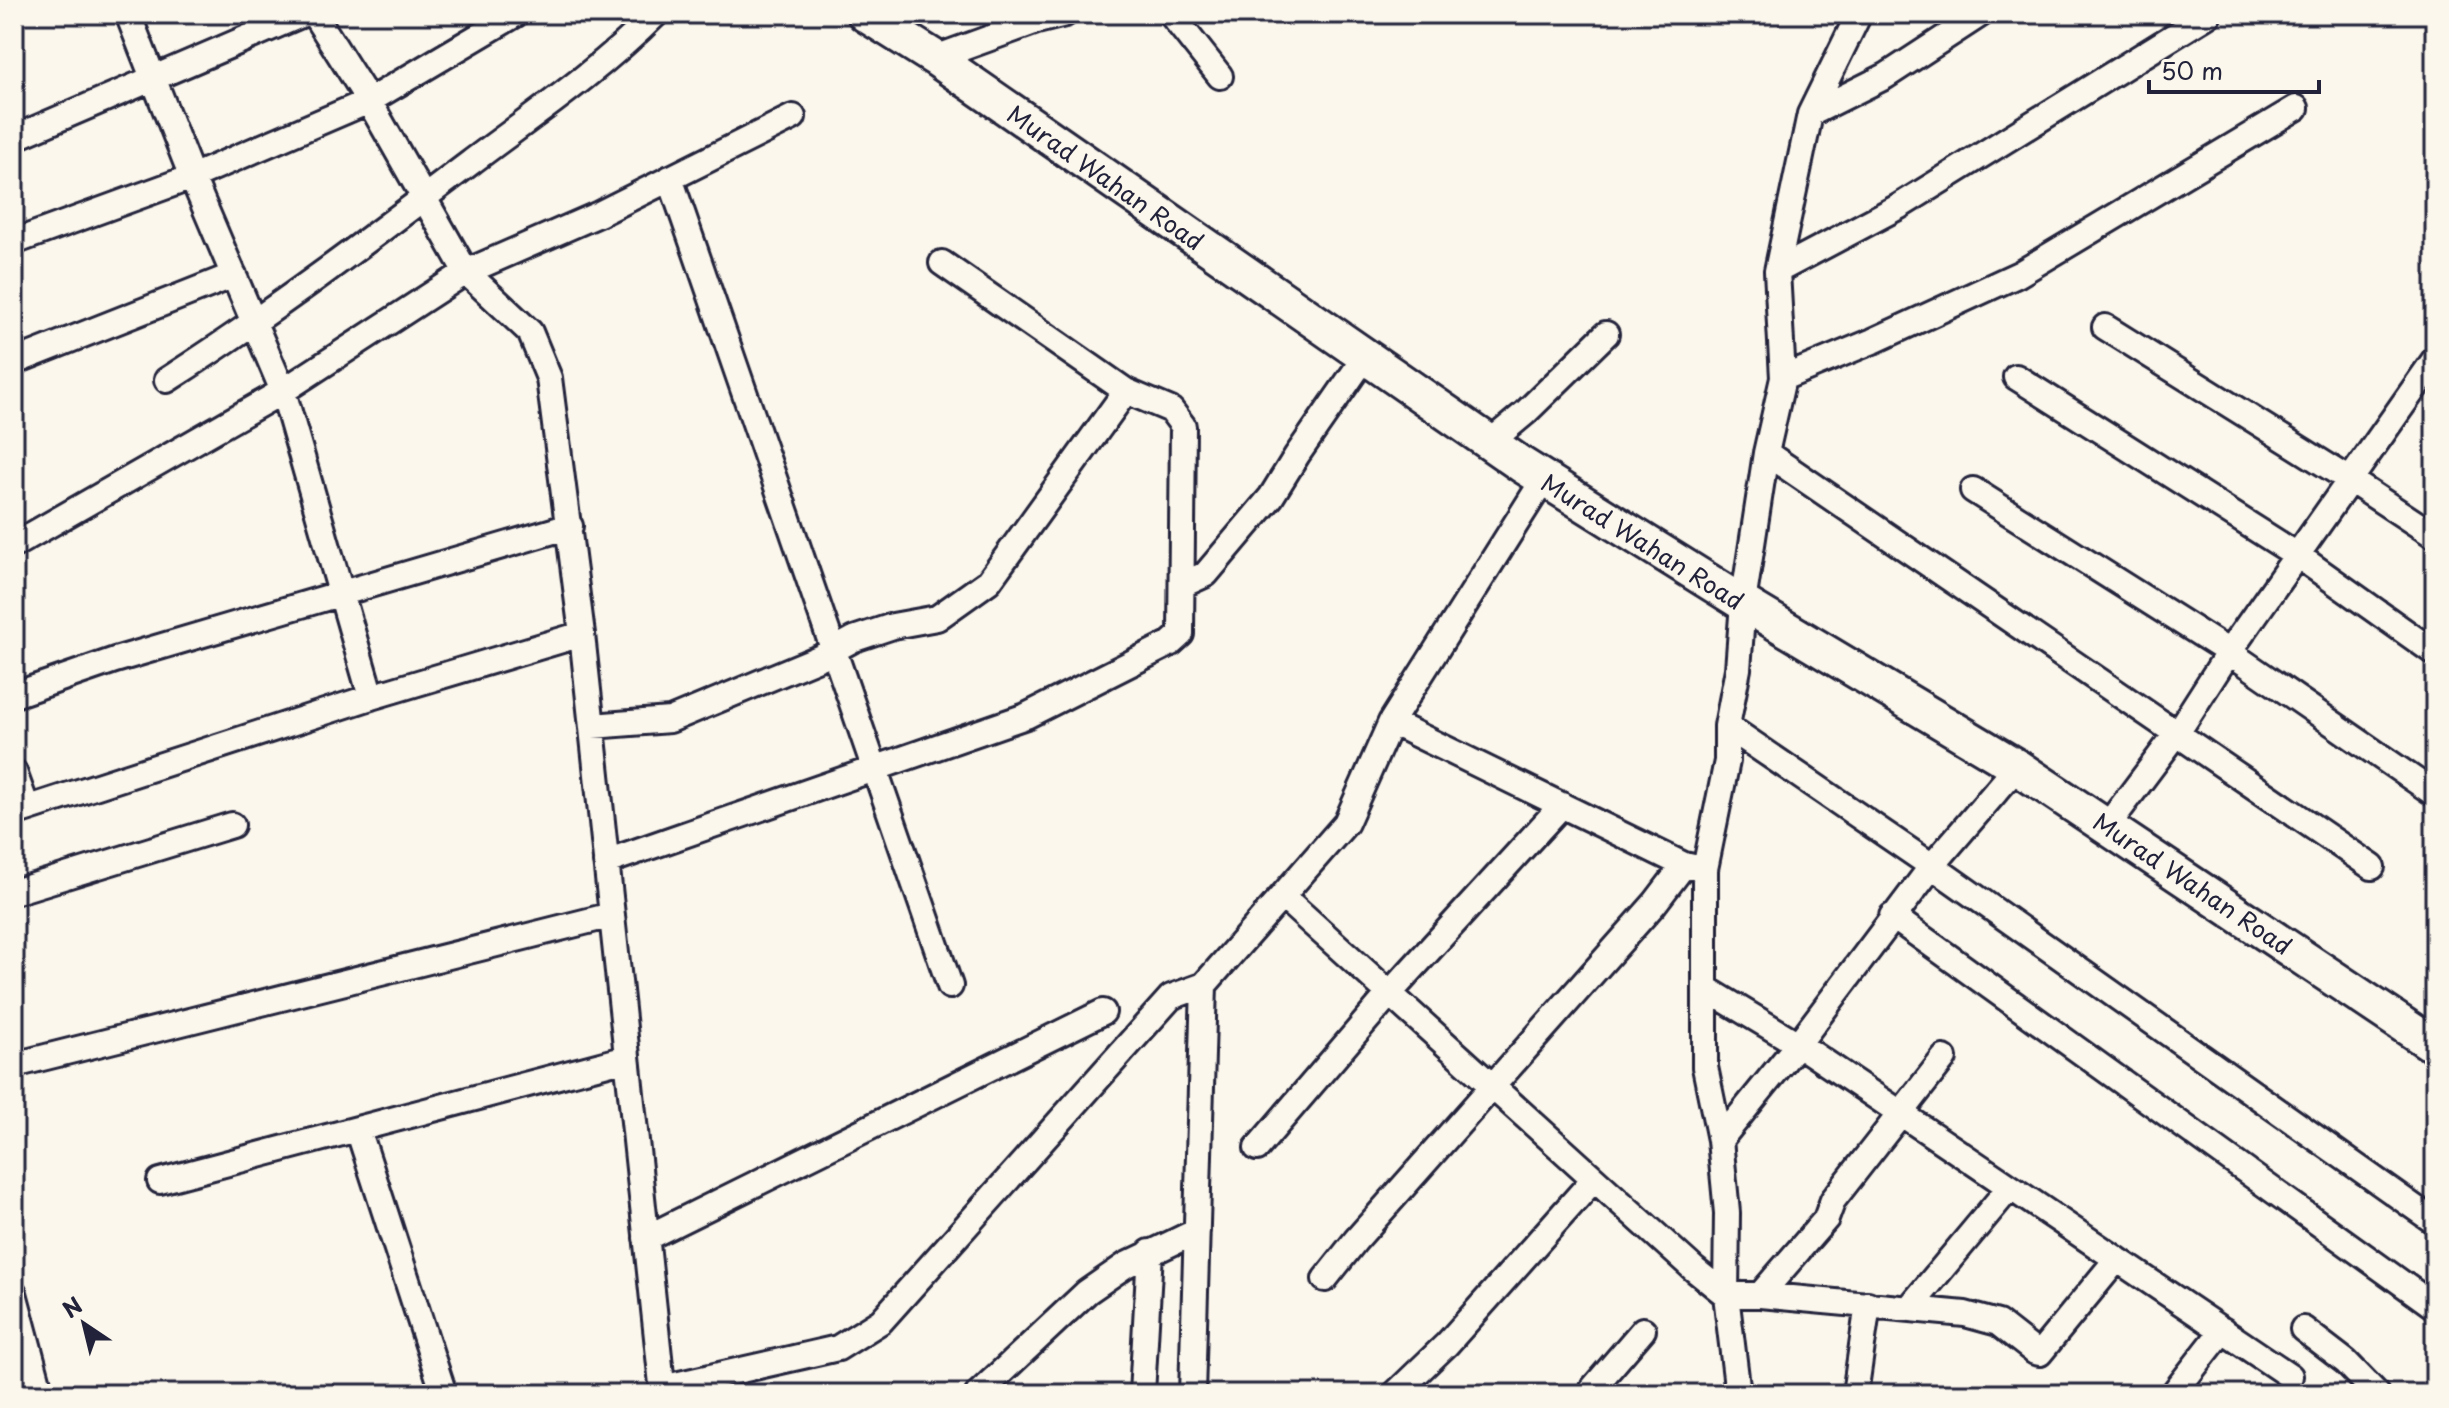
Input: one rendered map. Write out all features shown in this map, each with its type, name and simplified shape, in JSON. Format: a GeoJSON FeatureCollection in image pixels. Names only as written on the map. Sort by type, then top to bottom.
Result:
{"type":"FeatureCollection","features":[{"type":"Feature","properties":{"kind":"street"},"geometry":{"type":"LineString","coordinates":[[128,14],[192,177],[283,391],[371,697]]}},
{"type":"Feature","properties":{"kind":"street"},"geometry":{"type":"LineString","coordinates":[[14,138],[303,14]]}},
{"type":"Feature","properties":{"kind":"street"},"geometry":{"type":"LineString","coordinates":[[314,14],[369,101],[466,272],[530,332],[549,378],[570,526],[662,1391],[838,1348],[881,1321],[1171,997],[1204,985],[1346,823],[1391,722],[1544,479]]}},
{"type":"Feature","properties":{"kind":"street"},"geometry":{"type":"LineString","coordinates":[[14,242],[192,177],[369,101],[516,14]]}},
{"type":"Feature","properties":{"kind":"street"},"geometry":{"type":"LineString","coordinates":[[167,380],[255,323],[423,199],[621,49],[656,14]]}},
{"type":"Feature","properties":{"kind":"street","name":"Murad Wahan Road"},"geometry":{"type":"LineString","coordinates":[[865,14],[935,58],[1489,443],[1743,603],[2108,825],[2435,1046]]}},
{"type":"Feature","properties":{"kind":"street"},"geometry":{"type":"LineString","coordinates":[[935,58],[1035,17],[1065,14]]}},
{"type":"Feature","properties":{"kind":"street"},"geometry":{"type":"LineString","coordinates":[[1171,14],[1220,76]]}},
{"type":"Feature","properties":{"kind":"street"},"geometry":{"type":"LineString","coordinates":[[1738,1394],[1726,1295],[1727,1213],[1720,1140],[1705,1067],[1705,988],[1694,867],[1727,761],[1727,726],[1738,669],[1743,603],[1766,453],[1783,378],[1777,271],[1810,114],[1859,14]]}},
{"type":"Feature","properties":{"kind":"street"},"geometry":{"type":"LineString","coordinates":[[1810,114],[1886,76],[1981,14]]}},
{"type":"Feature","properties":{"kind":"street"},"geometry":{"type":"LineString","coordinates":[[1777,271],[1898,207],[2208,15]]}},
{"type":"Feature","properties":{"kind":"street"},"geometry":{"type":"LineString","coordinates":[[1783,378],[1873,341],[2019,274],[2296,108]]}},
{"type":"Feature","properties":{"kind":"street"},"geometry":{"type":"LineString","coordinates":[[14,545],[283,391],[466,272],[599,214],[793,117]]}},
{"type":"Feature","properties":{"kind":"street"},"geometry":{"type":"LineString","coordinates":[[670,178],[950,986]]}},
{"type":"Feature","properties":{"kind":"street"},"geometry":{"type":"LineString","coordinates":[[606,862],[1026,716],[1171,643],[1181,634],[1183,426],[1171,410],[1126,391],[942,263]]}},
{"type":"Feature","properties":{"kind":"street"},"geometry":{"type":"LineString","coordinates":[[14,362],[234,275]]}},
{"type":"Feature","properties":{"kind":"street"},"geometry":{"type":"LineString","coordinates":[[2105,327],[2435,536]]}},
{"type":"Feature","properties":{"kind":"street"},"geometry":{"type":"LineString","coordinates":[[1489,443],[1525,413],[1606,334]]}},
{"type":"Feature","properties":{"kind":"street"},"geometry":{"type":"LineString","coordinates":[[1182,585],[1206,574],[1271,497],[1365,357]]}},
{"type":"Feature","properties":{"kind":"street"},"geometry":{"type":"LineString","coordinates":[[2108,825],[2177,733],[2229,652],[2435,359]]}},
{"type":"Feature","properties":{"kind":"street"},"geometry":{"type":"LineString","coordinates":[[2016,377],[2297,555],[2435,653]]}},
{"type":"Feature","properties":{"kind":"street"},"geometry":{"type":"LineString","coordinates":[[592,726],[670,720],[854,639],[893,626],[937,618],[989,581],[1126,391]]}},
{"type":"Feature","properties":{"kind":"street"},"geometry":{"type":"LineString","coordinates":[[1766,453],[2372,867]]}},
{"type":"Feature","properties":{"kind":"street"},"geometry":{"type":"LineString","coordinates":[[1973,490],[2229,652],[2435,794]]}},
{"type":"Feature","properties":{"kind":"street"},"geometry":{"type":"LineString","coordinates":[[14,695],[115,660],[570,526]]}},
{"type":"Feature","properties":{"kind":"street"},"geometry":{"type":"LineString","coordinates":[[14,772],[21,811],[371,697],[582,634]]}},
{"type":"Feature","properties":{"kind":"street"},"geometry":{"type":"LineString","coordinates":[[1391,722],[1694,867]]}},
{"type":"Feature","properties":{"kind":"street"},"geometry":{"type":"LineString","coordinates":[[1727,726],[1932,866],[2435,1222]]}},
{"type":"Feature","properties":{"kind":"street"},"geometry":{"type":"LineString","coordinates":[[1720,1140],[1798,1044],[1892,916],[2017,767]]}},
{"type":"Feature","properties":{"kind":"street"},"geometry":{"type":"LineString","coordinates":[[1257,1148],[1389,994],[1562,805]]}},
{"type":"Feature","properties":{"kind":"street"},"geometry":{"type":"LineString","coordinates":[[14,892],[232,825]]}},
{"type":"Feature","properties":{"kind":"street"},"geometry":{"type":"LineString","coordinates":[[1325,1279],[1356,1240],[1655,903],[1694,867]]}},
{"type":"Feature","properties":{"kind":"street"},"geometry":{"type":"LineString","coordinates":[[1282,896],[1726,1295],[1760,1295],[1965,1314],[1998,1323],[2040,1353],[2117,1259]]}},
{"type":"Feature","properties":{"kind":"street"},"geometry":{"type":"LineString","coordinates":[[14,1065],[612,915]]}},
{"type":"Feature","properties":{"kind":"street"},"geometry":{"type":"LineString","coordinates":[[1892,916],[2435,1307]]}},
{"type":"Feature","properties":{"kind":"street"},"geometry":{"type":"LineString","coordinates":[[1192,1394],[1204,985]]}},
{"type":"Feature","properties":{"kind":"street"},"geometry":{"type":"LineString","coordinates":[[1705,988],[1798,1044],[2290,1376]]}},
{"type":"Feature","properties":{"kind":"street"},"geometry":{"type":"LineString","coordinates":[[646,1238],[1103,1012]]}},
{"type":"Feature","properties":{"kind":"street"},"geometry":{"type":"LineString","coordinates":[[160,1181],[627,1058]]}},
{"type":"Feature","properties":{"kind":"street"},"geometry":{"type":"LineString","coordinates":[[1760,1295],[1826,1219],[1833,1200],[1944,1058]]}},
{"type":"Feature","properties":{"kind":"street"},"geometry":{"type":"LineString","coordinates":[[358,1129],[444,1394]]}},
{"type":"Feature","properties":{"kind":"street"},"geometry":{"type":"LineString","coordinates":[[1395,1394],[1447,1344],[1594,1179]]}},
{"type":"Feature","properties":{"kind":"street"},"geometry":{"type":"LineString","coordinates":[[1910,1307],[2010,1187]]}},
{"type":"Feature","properties":{"kind":"street"},"geometry":{"type":"LineString","coordinates":[[978,1394],[1087,1292],[1126,1265],[1197,1231]]}},
{"type":"Feature","properties":{"kind":"street"},"geometry":{"type":"LineString","coordinates":[[1142,1394],[1150,1252]]}},
{"type":"Feature","properties":{"kind":"street"},"geometry":{"type":"LineString","coordinates":[[14,1293],[41,1394]]}},
{"type":"Feature","properties":{"kind":"street"},"geometry":{"type":"LineString","coordinates":[[1855,1394],[1868,1304]]}},
{"type":"Feature","properties":{"kind":"street"},"geometry":{"type":"LineString","coordinates":[[2303,1329],[2346,1362],[2377,1394]]}},
{"type":"Feature","properties":{"kind":"street"},"geometry":{"type":"LineString","coordinates":[[1588,1394],[1643,1330]]}},
{"type":"Feature","properties":{"kind":"street"},"geometry":{"type":"LineString","coordinates":[[2173,1394],[2223,1330]]}}]}
